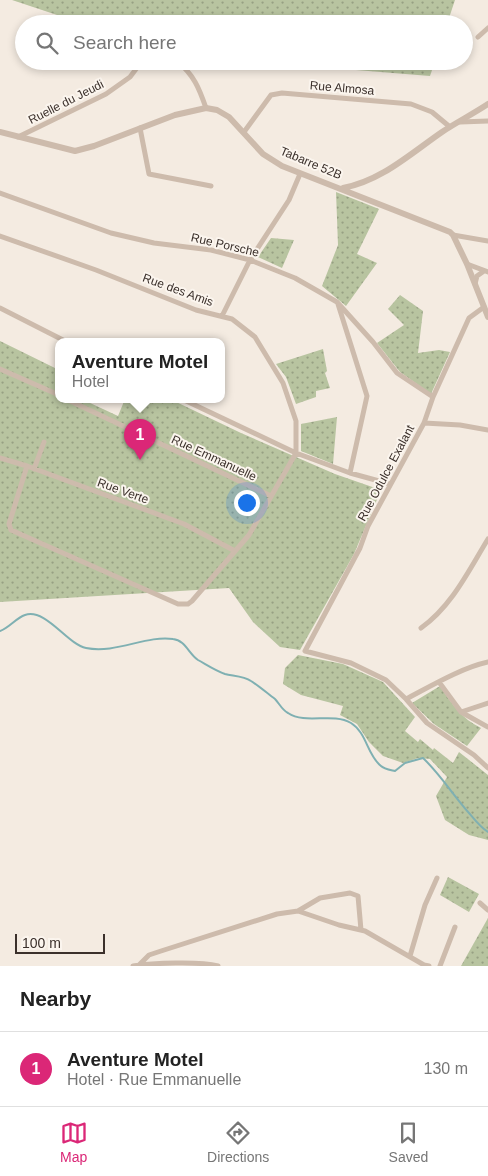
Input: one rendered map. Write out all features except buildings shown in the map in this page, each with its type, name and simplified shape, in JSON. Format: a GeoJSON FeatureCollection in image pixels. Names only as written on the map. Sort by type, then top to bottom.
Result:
{"type":"FeatureCollection","features":[{"type":"Feature","properties":{"kind":"street"},"geometry":{"type":"LineString","coordinates":[[478,37],[488,28]]}},
{"type":"Feature","properties":{"kind":"street","name":"Ruelle du Jeudi"},"geometry":{"type":"LineString","coordinates":[[18,137],[106,94],[130,77],[135,70]]}},
{"type":"Feature","properties":{"kind":"street"},"geometry":{"type":"LineString","coordinates":[[0,132],[75,151],[94,146],[175,115],[206,108],[200,90],[188,70]]}},
{"type":"Feature","properties":{"kind":"street","name":"Rue Almosa"},"geometry":{"type":"LineString","coordinates":[[244,132],[271,95],[282,93],[411,104],[432,112],[450,127]]}},
{"type":"Feature","properties":{"kind":"street"},"geometry":{"type":"LineString","coordinates":[[342,188],[359,185],[378,177],[450,127],[488,104]]}},
{"type":"Feature","properties":{"kind":"street","name":"Tabarre 52B"},"geometry":{"type":"LineString","coordinates":[[206,108],[217,110],[229,117],[264,154],[282,166],[342,188],[453,235]]}},
{"type":"Feature","properties":{"kind":"street"},"geometry":{"type":"LineString","coordinates":[[460,122],[488,121]]}},
{"type":"Feature","properties":{"kind":"street"},"geometry":{"type":"LineString","coordinates":[[140,128],[149,174],[211,186]]}},
{"type":"Feature","properties":{"kind":"street"},"geometry":{"type":"LineString","coordinates":[[222,316],[250,260],[289,200],[300,174]]}},
{"type":"Feature","properties":{"kind":"street","name":"Rue Porsche"},"geometry":{"type":"LineString","coordinates":[[0,193],[111,233],[154,242],[211,250],[250,260],[295,278],[337,302],[373,342],[397,373],[433,397]]}},
{"type":"Feature","properties":{"kind":"street"},"geometry":{"type":"LineString","coordinates":[[453,235],[488,241]]}},
{"type":"Feature","properties":{"kind":"street"},"geometry":{"type":"LineString","coordinates":[[453,235],[488,317]]}},
{"type":"Feature","properties":{"kind":"street","name":"Rue des Amis"},"geometry":{"type":"LineString","coordinates":[[0,236],[96,270],[196,310],[232,319],[255,337],[283,383],[296,421],[296,453]]}},
{"type":"Feature","properties":{"kind":"street"},"geometry":{"type":"LineString","coordinates":[[467,264],[486,272]]}},
{"type":"Feature","properties":{"kind":"street"},"geometry":{"type":"LineString","coordinates":[[475,284],[477,276],[486,272]]}},
{"type":"Feature","properties":{"kind":"street"},"geometry":{"type":"LineString","coordinates":[[337,302],[367,396],[350,473]]}},
{"type":"Feature","properties":{"kind":"street","name":"Rue Odulce Exalant"},"geometry":{"type":"LineString","coordinates":[[406,699],[386,680],[351,663],[305,651],[360,548],[368,526],[424,423],[433,397],[469,318],[484,307]]}},
{"type":"Feature","properties":{"kind":"street"},"geometry":{"type":"LineString","coordinates":[[0,308],[59,338]]}},
{"type":"Feature","properties":{"kind":"street"},"geometry":{"type":"LineString","coordinates":[[0,369],[55,393]]}},
{"type":"Feature","properties":{"kind":"street","name":"Rue Emmanuelle"},"geometry":{"type":"LineString","coordinates":[[74,403],[271,496]]}},
{"type":"Feature","properties":{"kind":"street"},"geometry":{"type":"LineString","coordinates":[[190,403],[296,453],[350,473],[390,484]]}},
{"type":"Feature","properties":{"kind":"street"},"geometry":{"type":"LineString","coordinates":[[424,423],[488,430]]}},
{"type":"Feature","properties":{"kind":"street"},"geometry":{"type":"LineString","coordinates":[[34,469],[44,442]]}},
{"type":"Feature","properties":{"kind":"street"},"geometry":{"type":"LineString","coordinates":[[27,466],[9,524],[11,530],[178,604],[188,604],[249,535],[296,453]]}},
{"type":"Feature","properties":{"kind":"street","name":"Rue Verte"},"geometry":{"type":"LineString","coordinates":[[0,458],[27,466],[184,524],[235,551]]}},
{"type":"Feature","properties":{"kind":"street"},"geometry":{"type":"LineString","coordinates":[[421,628],[434,619],[451,598],[488,539]]}},
{"type":"Feature","properties":{"kind":"street"},"geometry":{"type":"LineString","coordinates":[[488,662],[439,682],[406,699],[427,723],[474,755],[488,768]]}},
{"type":"Feature","properties":{"kind":"street"},"geometry":{"type":"LineString","coordinates":[[439,682],[461,712],[488,727]]}},
{"type":"Feature","properties":{"kind":"street"},"geometry":{"type":"LineString","coordinates":[[461,712],[488,703]]}},
{"type":"Feature","properties":{"kind":"street"},"geometry":{"type":"LineString","coordinates":[[410,956],[425,905],[437,878]]}},
{"type":"Feature","properties":{"kind":"street"},"geometry":{"type":"LineString","coordinates":[[136,966],[149,955],[160,951],[277,914],[298,911],[320,898],[350,893],[358,896],[360,903],[360,930]]}},
{"type":"Feature","properties":{"kind":"street"},"geometry":{"type":"LineString","coordinates":[[480,903],[488,910]]}},
{"type":"Feature","properties":{"kind":"street"},"geometry":{"type":"LineString","coordinates":[[298,911],[360,930],[429,966]]}},
{"type":"Feature","properties":{"kind":"street"},"geometry":{"type":"LineString","coordinates":[[440,966],[455,927]]}},
{"type":"Feature","properties":{"kind":"street"},"geometry":{"type":"LineString","coordinates":[[136,966],[209,963],[218,966]]}},
{"type":"Feature","properties":{"kind":"green space"},"geometry":{"type":"Polygon","coordinates":[[[12,0],[455,0],[450,15],[57,15],[12,0]]]}},
{"type":"Feature","properties":{"kind":"green space"},"geometry":{"type":"Polygon","coordinates":[[[356,70],[432,70],[430,76],[356,70]]]}},
{"type":"Feature","properties":{"kind":"green space"},"geometry":{"type":"Polygon","coordinates":[[[336,192],[379,209],[357,254],[377,263],[346,306],[322,286],[338,245],[336,192]]]}},
{"type":"Feature","properties":{"kind":"green space"},"geometry":{"type":"Polygon","coordinates":[[[271,238],[294,240],[282,268],[258,257],[271,238]]]}},
{"type":"Feature","properties":{"kind":"green space"},"geometry":{"type":"Polygon","coordinates":[[[400,295],[423,311],[418,353],[439,350],[450,352],[431,394],[400,372],[377,343],[404,325],[388,309],[400,295]]]}},
{"type":"Feature","properties":{"kind":"green space"},"geometry":{"type":"Polygon","coordinates":[[[0,341],[55,368],[55,403],[90,403],[118,416],[123,403],[178,403],[335,474],[381,490],[354,554],[300,650],[280,647],[253,622],[229,588],[0,602],[0,341]]]}},
{"type":"Feature","properties":{"kind":"green space"},"geometry":{"type":"Polygon","coordinates":[[[323,349],[327,371],[325,373],[330,388],[316,391],[316,397],[296,404],[286,377],[276,364],[323,349]]]}},
{"type":"Feature","properties":{"kind":"green space"},"geometry":{"type":"Polygon","coordinates":[[[337,417],[333,464],[301,451],[301,424],[337,417]]]}},
{"type":"Feature","properties":{"kind":"green space"},"geometry":{"type":"Polygon","coordinates":[[[298,655],[343,664],[383,682],[415,717],[405,731],[418,742],[420,739],[433,750],[434,748],[453,763],[459,752],[488,775],[488,840],[469,835],[445,820],[436,796],[447,777],[430,759],[418,758],[403,763],[383,756],[369,742],[357,724],[340,715],[343,706],[301,695],[283,684],[285,668],[298,655]]]}},
{"type":"Feature","properties":{"kind":"green space"},"geometry":{"type":"Polygon","coordinates":[[[440,686],[463,716],[481,728],[467,746],[434,724],[412,703],[440,686]]]}},
{"type":"Feature","properties":{"kind":"green space"},"geometry":{"type":"Polygon","coordinates":[[[448,877],[479,894],[469,912],[440,895],[448,877]]]}},
{"type":"Feature","properties":{"kind":"green space"},"geometry":{"type":"Polygon","coordinates":[[[488,918],[488,966],[461,966],[488,918]]]}},
{"type":"Feature","properties":{"kind":"waterway"},"geometry":{"type":"LineString","coordinates":[[0,631],[22,616],[33,614],[49,621],[71,640],[86,648],[108,649],[163,638],[177,640],[198,660],[212,668],[225,674],[248,679],[275,699],[286,712],[303,718],[336,718],[351,723],[364,738],[376,761],[384,768],[395,771],[405,763],[423,758],[475,821],[488,832]]}},
{"type":"Feature","properties":{"kind":"place","name":"Aventure Motel"},"geometry":{"type":"Point","coordinates":[140,460]}}]}
